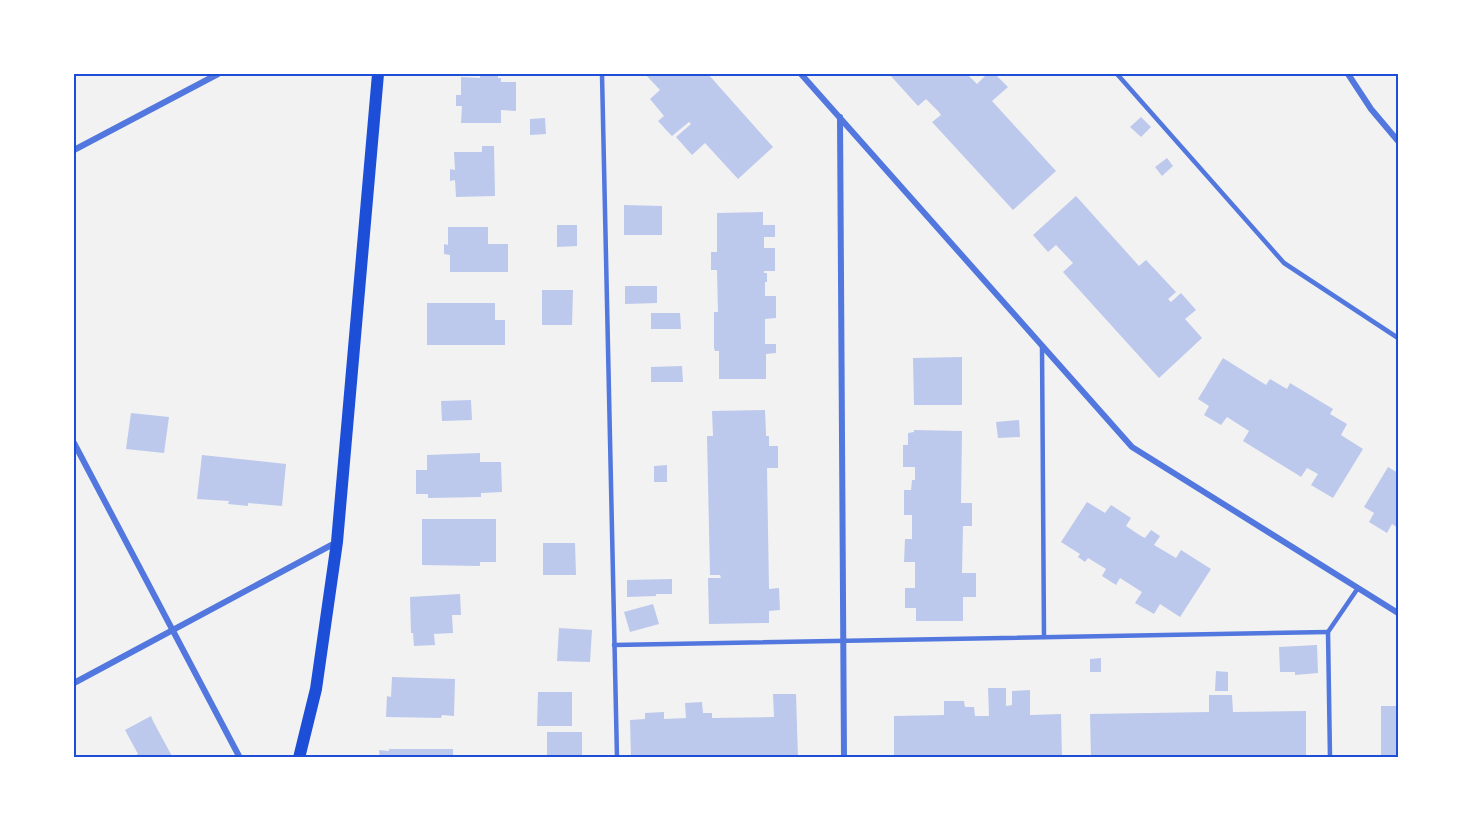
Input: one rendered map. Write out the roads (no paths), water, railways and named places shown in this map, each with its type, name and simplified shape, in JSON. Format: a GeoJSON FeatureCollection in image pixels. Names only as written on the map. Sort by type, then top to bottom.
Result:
{"type":"FeatureCollection","features":[{"type":"Feature","properties":{"kind":"main road"},"geometry":{"type":"LineString","coordinates":[[299,758],[316,689],[337,542],[378,74]]}},
{"type":"Feature","properties":{"kind":"street"},"geometry":{"type":"LineString","coordinates":[[74,150],[218,74]]}},
{"type":"Feature","properties":{"kind":"street"},"geometry":{"type":"LineString","coordinates":[[801,74],[1132,447],[1398,613]]}},
{"type":"Feature","properties":{"kind":"street"},"geometry":{"type":"LineString","coordinates":[[1348,74],[1371,109],[1398,141]]}},
{"type":"Feature","properties":{"kind":"street"},"geometry":{"type":"LineString","coordinates":[[840,117],[844,758]]}},
{"type":"Feature","properties":{"kind":"street"},"geometry":{"type":"LineString","coordinates":[[74,444],[240,758]]}},
{"type":"Feature","properties":{"kind":"street"},"geometry":{"type":"LineString","coordinates":[[74,684],[337,542]]}},
{"type":"Feature","properties":{"kind":"lane"},"geometry":{"type":"LineString","coordinates":[[602,74],[617,758]]}},
{"type":"Feature","properties":{"kind":"lane"},"geometry":{"type":"LineString","coordinates":[[1117,74],[1284,262],[1398,338]]}},
{"type":"Feature","properties":{"kind":"lane"},"geometry":{"type":"LineString","coordinates":[[1042,345],[1044,637]]}},
{"type":"Feature","properties":{"kind":"lane"},"geometry":{"type":"LineString","coordinates":[[1330,758],[1328,632],[1358,588]]}},
{"type":"Feature","properties":{"kind":"lane"},"geometry":{"type":"LineString","coordinates":[[614,645],[1328,632]]}}]}
